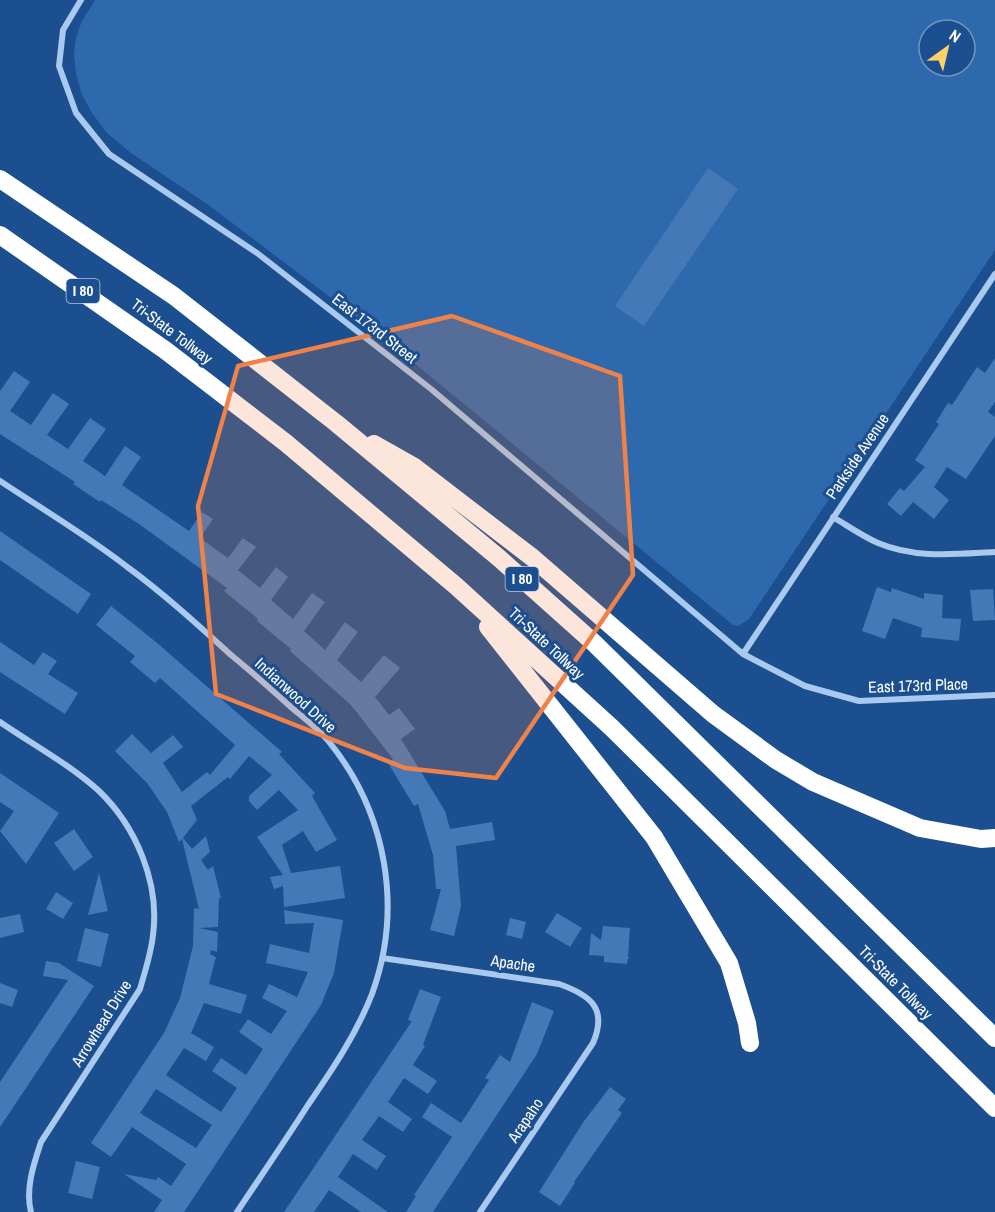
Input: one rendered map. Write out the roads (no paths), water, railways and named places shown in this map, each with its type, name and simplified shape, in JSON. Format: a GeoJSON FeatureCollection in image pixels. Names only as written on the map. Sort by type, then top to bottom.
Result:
{"type":"FeatureCollection","features":[{"type":"Feature","properties":{"kind":"highway","name":"Tri-State Tollway"},"geometry":{"type":"LineString","coordinates":[[0,179],[174,296],[336,423],[499,558],[594,643],[995,1038]]}},
{"type":"Feature","properties":{"kind":"highway","name":"Tri-State Tollway"},"geometry":{"type":"LineString","coordinates":[[0,235],[165,350],[286,443],[456,586],[612,728],[995,1108]]}},
{"type":"Feature","properties":{"kind":"highway"},"geometry":{"type":"LineString","coordinates":[[336,423],[413,466],[533,558],[713,714],[776,760],[813,782],[920,828],[981,839],[995,838]]}},
{"type":"Feature","properties":{"kind":"highway"},"geometry":{"type":"LineString","coordinates":[[456,586],[654,837],[729,963],[747,1023],[750,1043]]}},
{"type":"Feature","properties":{"kind":"street","name":"East 173rd Street"},"geometry":{"type":"LineString","coordinates":[[81,0],[63,30],[59,66],[76,112],[109,154],[257,253],[431,389],[743,654]]}},
{"type":"Feature","properties":{"kind":"street","name":"Parkside Avenue"},"geometry":{"type":"LineString","coordinates":[[743,654],[995,274]]}},
{"type":"Feature","properties":{"kind":"street","name":"Indianwood Drive"},"geometry":{"type":"LineString","coordinates":[[0,481],[124,564],[159,591],[329,742],[349,769],[364,795],[378,835],[384,857],[388,892],[387,929],[382,958],[368,1002],[341,1057],[237,1212]]}},
{"type":"Feature","properties":{"kind":"street"},"geometry":{"type":"LineString","coordinates":[[833,517],[879,543],[905,551],[933,555],[995,552]]}},
{"type":"Feature","properties":{"kind":"street","name":"East 173rd Place"},"geometry":{"type":"LineString","coordinates":[[743,654],[805,686],[859,701],[995,695]]}},
{"type":"Feature","properties":{"kind":"street","name":"Arrowhead Drive"},"geometry":{"type":"LineString","coordinates":[[0,722],[98,790],[134,837],[142,856],[152,897],[153,933],[140,989],[41,1142],[32,1168],[29,1193],[31,1212]]}},
{"type":"Feature","properties":{"kind":"street","name":"Apache"},"geometry":{"type":"LineString","coordinates":[[382,958],[535,979],[577,990],[590,999],[597,1009],[598,1030],[593,1043]]}},
{"type":"Feature","properties":{"kind":"street","name":"Arapaho"},"geometry":{"type":"LineString","coordinates":[[480,1212],[593,1043]]}}]}
